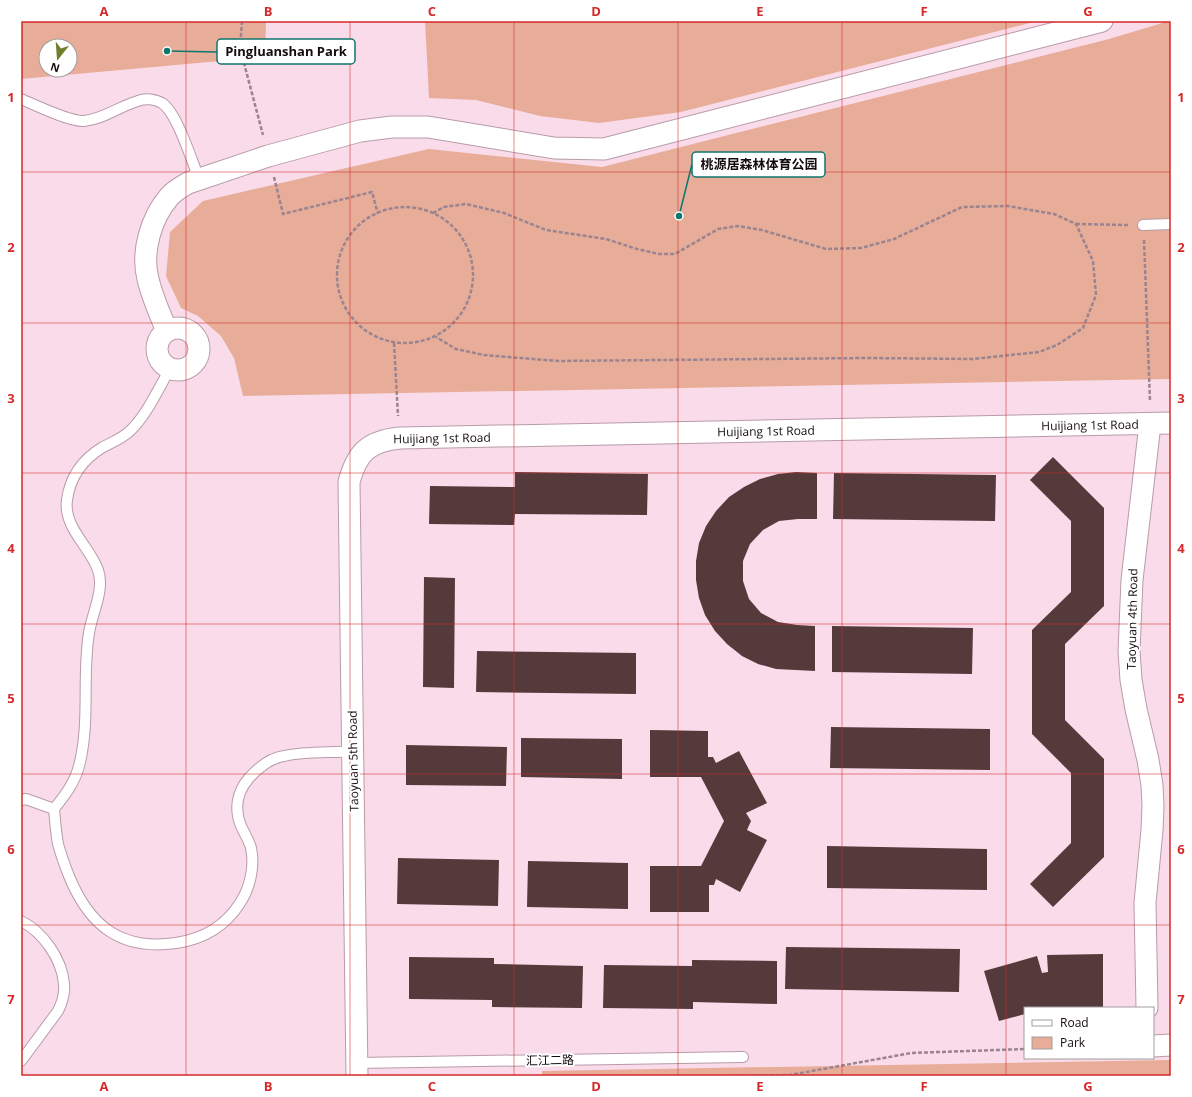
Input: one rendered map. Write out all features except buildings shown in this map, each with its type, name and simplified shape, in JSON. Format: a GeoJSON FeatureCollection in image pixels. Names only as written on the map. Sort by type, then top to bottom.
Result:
{"type":"FeatureCollection","features":[{"type":"Feature","properties":{"kind":"street"},"geometry":{"type":"LineString","coordinates":[[167,331],[147,278],[147,244],[155,220],[169,197],[183,186],[268,156],[360,131],[392,127],[428,127],[554,148],[604,149],[1102,21]]}},
{"type":"Feature","properties":{"kind":"street"},"geometry":{"type":"LineString","coordinates":[[173,328],[188,330],[198,341],[200,348],[198,356],[190,367],[183,370],[170,368],[164,365],[157,354],[158,341],[167,331],[173,328]]}},
{"type":"Feature","properties":{"kind":"street","name":"Huijiang 1st Road"},"geometry":{"type":"LineString","coordinates":[[364,450],[372,444],[400,438],[1171,423]]}},
{"type":"Feature","properties":{"kind":"street","name":"Taoyuan 4th Road"},"geometry":{"type":"LineString","coordinates":[[1147,1007],[1145,903],[1153,806],[1152,785],[1131,680],[1129,651],[1132,580],[1150,424]]}},
{"type":"Feature","properties":{"kind":"street","name":"Taoyuan 5th Road"},"geometry":{"type":"LineString","coordinates":[[356,1070],[349,482],[352,470],[364,450]]}},
{"type":"Feature","properties":{"kind":"street"},"geometry":{"type":"LineString","coordinates":[[1154,1046],[1171,1045]]}},
{"type":"Feature","properties":{"kind":"lane"},"geometry":{"type":"LineString","coordinates":[[21,99],[71,119],[83,121],[111,113],[139,100],[151,99],[162,104],[170,112],[180,130],[200,179]]}},
{"type":"Feature","properties":{"kind":"lane"},"geometry":{"type":"LineString","coordinates":[[1143,225],[1171,224]]}},
{"type":"Feature","properties":{"kind":"lane"},"geometry":{"type":"LineString","coordinates":[[170,368],[146,410],[132,429],[124,436],[91,456],[75,473],[66,500],[67,514],[72,525],[86,546],[98,571],[100,586],[86,656],[85,722],[80,763],[69,791],[54,808],[58,845],[74,888],[84,906],[94,919],[107,930],[120,938],[136,943],[165,944],[182,942],[211,932],[222,924],[240,903],[247,890],[251,875],[252,861],[250,848],[241,826],[237,806],[242,787],[258,769],[268,762],[283,756],[353,752]]}},
{"type":"Feature","properties":{"kind":"lane"},"geometry":{"type":"LineString","coordinates":[[21,800],[54,808]]}},
{"type":"Feature","properties":{"kind":"lane"},"geometry":{"type":"LineString","coordinates":[[21,921],[41,935],[53,950],[64,984],[62,1002],[58,1011],[21,1061]]}},
{"type":"Feature","properties":{"kind":"lane","name":"汇江二路"},"geometry":{"type":"LineString","coordinates":[[356,1070],[743,1058]]}},
{"type":"Feature","properties":{"kind":"path"},"geometry":{"type":"LineString","coordinates":[[242,21],[240,48],[283,214],[372,192],[378,214]]}},
{"type":"Feature","properties":{"kind":"path"},"geometry":{"type":"LineString","coordinates":[[433,213],[444,207],[466,204],[504,213],[546,230],[606,239],[659,254],[675,254],[718,229],[738,226],[762,230],[826,249],[861,248],[894,238],[962,206],[1008,206],[1054,214],[1076,224],[1143,225],[1149,345],[1150,424]]}},
{"type":"Feature","properties":{"kind":"path"},"geometry":{"type":"LineString","coordinates":[[410,207],[433,213],[452,226],[466,245],[473,267],[472,288],[466,308],[453,325],[436,337],[415,343],[394,343],[372,336],[354,321],[342,301],[336,279],[339,256],[350,235],[366,219],[388,209],[410,207]]}},
{"type":"Feature","properties":{"kind":"path"},"geometry":{"type":"LineString","coordinates":[[436,337],[456,349],[484,355],[558,361],[973,358],[1039,352],[1058,345],[1083,328],[1096,295],[1093,261],[1076,224]]}},
{"type":"Feature","properties":{"kind":"path"},"geometry":{"type":"LineString","coordinates":[[394,343],[400,438]]}},
{"type":"Feature","properties":{"kind":"path"},"geometry":{"type":"LineString","coordinates":[[728,1076],[790,1075],[911,1053],[1024,1050]]}},
{"type":"Feature","properties":{"kind":"green space"},"geometry":{"type":"Polygon","coordinates":[[[21,21],[266,21],[265,57],[78,74],[78,38],[38,38],[38,77],[21,79],[21,21]]]}},
{"type":"Feature","properties":{"kind":"green space"},"geometry":{"type":"Polygon","coordinates":[[[425,21],[1038,21],[681,112],[599,123],[540,116],[476,100],[429,98],[425,21]]]}},
{"type":"Feature","properties":{"kind":"green space"},"geometry":{"type":"Polygon","coordinates":[[[1171,21],[1171,379],[243,396],[234,358],[221,336],[198,316],[181,308],[166,276],[170,232],[203,201],[429,149],[602,167],[1109,39],[1171,21]]]}},
{"type":"Feature","properties":{"kind":"green space"},"geometry":{"type":"Polygon","coordinates":[[[1171,1060],[1171,1076],[542,1076],[542,1071],[1171,1060]]]}},
{"type":"Feature","properties":{"kind":"place","name":"Pingluanshan Park"},"geometry":{"type":"Point","coordinates":[167,51]}},
{"type":"Feature","properties":{"kind":"place","name":"桃源居森林体育公园"},"geometry":{"type":"Point","coordinates":[679,216]}}]}
